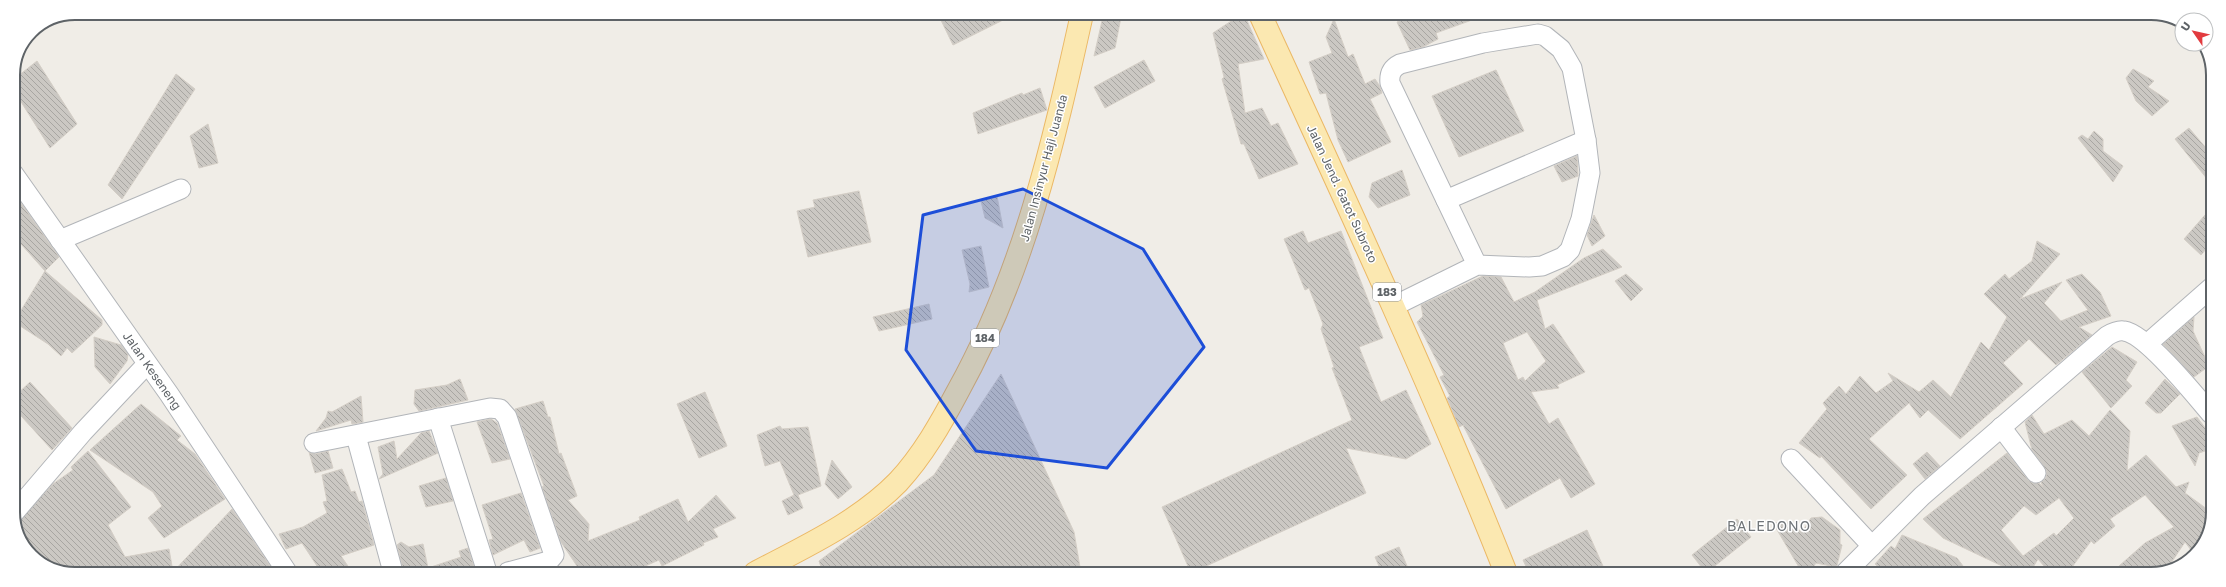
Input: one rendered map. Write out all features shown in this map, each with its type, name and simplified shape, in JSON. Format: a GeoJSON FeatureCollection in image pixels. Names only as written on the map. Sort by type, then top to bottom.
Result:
{"type":"FeatureCollection","features":[{"type":"Feature","properties":{"kind":"main road","name":"Jalan Insinyur Haji Juanda"},"geometry":{"type":"LineString","coordinates":[[766,567],[818,540],[883,496],[913,465],[948,411],[992,324],[1022,248],[1054,141],[1081,20]]}},
{"type":"Feature","properties":{"kind":"main road","name":"Jalan Jend. Gatot Subroto"},"geometry":{"type":"LineString","coordinates":[[1263,20],[1394,306],[1470,481],[1504,567]]}},
{"type":"Feature","properties":{"kind":"street"},"geometry":{"type":"LineString","coordinates":[[1394,306],[1477,265],[1529,267],[1555,261],[1568,253],[1586,202],[1590,173],[1586,140],[1572,68],[1561,49],[1545,36],[1538,34],[1483,42],[1400,64],[1392,71],[1390,83],[1477,265]]}},
{"type":"Feature","properties":{"kind":"street"},"geometry":{"type":"LineString","coordinates":[[1446,200],[1586,140]]}},
{"type":"Feature","properties":{"kind":"street","name":"Jalan Keseneng"},"geometry":{"type":"LineString","coordinates":[[20,183],[169,394],[284,567]]}},
{"type":"Feature","properties":{"kind":"street"},"geometry":{"type":"LineString","coordinates":[[60,240],[181,189]]}},
{"type":"Feature","properties":{"kind":"street"},"geometry":{"type":"LineString","coordinates":[[2147,344],[2206,292]]}},
{"type":"Feature","properties":{"kind":"street"},"geometry":{"type":"LineString","coordinates":[[1851,567],[1922,496],[2107,336],[2116,331],[2124,330],[2140,337],[2206,409]]}},
{"type":"Feature","properties":{"kind":"street"},"geometry":{"type":"LineString","coordinates":[[20,506],[84,432],[147,364]]}},
{"type":"Feature","properties":{"kind":"street"},"geometry":{"type":"LineString","coordinates":[[314,443],[356,436],[492,408],[500,410],[507,417],[554,555],[550,561],[527,567]]}},
{"type":"Feature","properties":{"kind":"street"},"geometry":{"type":"LineString","coordinates":[[438,418],[485,567]]}},
{"type":"Feature","properties":{"kind":"street"},"geometry":{"type":"LineString","coordinates":[[2002,427],[2036,473]]}},
{"type":"Feature","properties":{"kind":"street"},"geometry":{"type":"LineString","coordinates":[[356,436],[392,567]]}},
{"type":"Feature","properties":{"kind":"street"},"geometry":{"type":"LineString","coordinates":[[1791,460],[1872,546]]}},
{"type":"Feature","properties":{"kind":"highlighted area"},"geometry":{"type":"Polygon","coordinates":[[[1023,189],[1143,249],[1204,347],[1107,468],[976,451],[906,350],[923,215],[1023,189]]]}},
{"type":"Feature","properties":{"kind":"building"},"geometry":{"type":"Polygon","coordinates":[[[941,20],[1003,20],[953,45],[941,20]]]}},
{"type":"Feature","properties":{"kind":"building"},"geometry":{"type":"Polygon","coordinates":[[[1120,20],[1115,48],[1094,56],[1102,21],[1120,20]]]}},
{"type":"Feature","properties":{"kind":"building"},"geometry":{"type":"Polygon","coordinates":[[[1233,20],[1247,20],[1264,59],[1238,64],[1245,113],[1262,108],[1271,126],[1278,123],[1298,164],[1259,179],[1244,144],[1241,144],[1222,79],[1224,77],[1213,33],[1233,20]]]}},
{"type":"Feature","properties":{"kind":"building"},"geometry":{"type":"Polygon","coordinates":[[[1334,20],[1348,57],[1353,54],[1365,84],[1375,79],[1379,85],[1382,93],[1370,99],[1391,142],[1348,162],[1338,140],[1326,93],[1320,94],[1309,62],[1332,53],[1326,37],[1334,20]]]}},
{"type":"Feature","properties":{"kind":"building"},"geometry":{"type":"Polygon","coordinates":[[[1402,20],[1472,20],[1436,33],[1438,39],[1423,47],[1410,50],[1397,22],[1402,20]]]}},
{"type":"Feature","properties":{"kind":"building"},"geometry":{"type":"Polygon","coordinates":[[[1144,60],[1155,81],[1105,108],[1094,87],[1144,60]]]}},
{"type":"Feature","properties":{"kind":"building"},"geometry":{"type":"Polygon","coordinates":[[[37,61],[77,124],[50,148],[20,100],[20,74],[37,61]]]}},
{"type":"Feature","properties":{"kind":"building"},"geometry":{"type":"Polygon","coordinates":[[[2133,69],[2154,81],[2148,87],[2169,101],[2152,116],[2136,101],[2126,78],[2133,69]]]}},
{"type":"Feature","properties":{"kind":"building"},"geometry":{"type":"Polygon","coordinates":[[[1496,70],[1524,131],[1459,157],[1432,96],[1496,70]]]}},
{"type":"Feature","properties":{"kind":"building"},"geometry":{"type":"Polygon","coordinates":[[[176,74],[195,89],[122,199],[108,185],[176,74]]]}},
{"type":"Feature","properties":{"kind":"building"},"geometry":{"type":"Polygon","coordinates":[[[1040,88],[1047,110],[978,134],[973,113],[1022,93],[1023,95],[1040,88]]]}},
{"type":"Feature","properties":{"kind":"building"},"geometry":{"type":"Polygon","coordinates":[[[208,124],[218,163],[199,168],[190,136],[208,124]]]}},
{"type":"Feature","properties":{"kind":"building"},"geometry":{"type":"Polygon","coordinates":[[[2189,128],[2206,148],[2206,178],[2175,139],[2189,128]]]}},
{"type":"Feature","properties":{"kind":"building"},"geometry":{"type":"Polygon","coordinates":[[[2094,131],[2103,139],[2103,151],[2123,166],[2113,182],[2078,138],[2082,135],[2088,139],[2094,131]]]}},
{"type":"Feature","properties":{"kind":"building"},"geometry":{"type":"Polygon","coordinates":[[[1577,156],[1578,176],[1562,182],[1554,166],[1577,156]]]}},
{"type":"Feature","properties":{"kind":"building"},"geometry":{"type":"Polygon","coordinates":[[[1402,170],[1410,195],[1378,208],[1369,197],[1372,183],[1402,170]]]}},
{"type":"Feature","properties":{"kind":"building"},"geometry":{"type":"Polygon","coordinates":[[[859,191],[871,242],[808,257],[797,211],[815,207],[813,200],[859,191]]]}},
{"type":"Feature","properties":{"kind":"building"},"geometry":{"type":"Polygon","coordinates":[[[997,196],[1003,228],[985,218],[981,201],[997,196]]]}},
{"type":"Feature","properties":{"kind":"building"},"geometry":{"type":"Polygon","coordinates":[[[20,202],[59,257],[45,271],[20,243],[20,202]]]}},
{"type":"Feature","properties":{"kind":"building"},"geometry":{"type":"Polygon","coordinates":[[[2206,214],[2206,249],[2201,255],[2184,239],[2206,214]]]}},
{"type":"Feature","properties":{"kind":"building"},"geometry":{"type":"Polygon","coordinates":[[[1594,215],[1605,236],[1592,246],[1587,235],[1594,215]]]}},
{"type":"Feature","properties":{"kind":"building"},"geometry":{"type":"Polygon","coordinates":[[[1303,231],[1308,243],[1341,231],[1383,338],[1359,347],[1381,402],[1406,390],[1431,444],[1406,459],[1346,448],[1366,493],[1204,567],[1188,567],[1162,507],[1352,420],[1332,368],[1334,367],[1321,329],[1323,324],[1309,288],[1305,290],[1284,239],[1303,231]]]}},
{"type":"Feature","properties":{"kind":"building"},"geometry":{"type":"Polygon","coordinates":[[[2037,241],[2060,254],[2020,299],[2062,282],[2044,303],[2061,321],[2088,310],[2066,280],[2082,274],[2100,292],[2111,316],[2079,327],[2092,335],[2056,365],[2029,339],[2003,363],[2023,384],[1960,439],[1928,410],[1920,418],[1909,403],[1869,439],[1907,475],[1871,509],[1821,456],[1820,458],[1799,443],[1827,409],[1823,403],[1839,386],[1846,394],[1860,376],[1876,393],[1893,381],[1888,373],[1919,392],[1933,380],[1951,397],[1981,342],[1989,350],[2007,317],[1984,294],[2005,274],[2009,279],[2032,261],[2037,241]]]}},
{"type":"Feature","properties":{"kind":"building"},"geometry":{"type":"Polygon","coordinates":[[[981,246],[989,287],[969,292],[970,284],[962,250],[981,246]]]}},
{"type":"Feature","properties":{"kind":"building"},"geometry":{"type":"Polygon","coordinates":[[[1603,249],[1622,267],[1537,300],[1545,329],[1553,324],[1585,372],[1557,385],[1559,388],[1531,392],[1549,424],[1558,418],[1595,484],[1571,498],[1560,478],[1506,509],[1463,425],[1459,427],[1447,398],[1450,396],[1440,377],[1444,375],[1417,322],[1423,316],[1421,305],[1483,276],[1501,277],[1514,302],[1535,292],[1584,258],[1603,249]],[[1527,332],[1503,343],[1518,380],[1523,377],[1525,381],[1546,361],[1527,332]]]}},
{"type":"Feature","properties":{"kind":"building"},"geometry":{"type":"Polygon","coordinates":[[[45,271],[102,320],[102,325],[72,353],[67,348],[61,356],[48,344],[20,326],[20,312],[45,271]]]}},
{"type":"Feature","properties":{"kind":"building"},"geometry":{"type":"Polygon","coordinates":[[[1626,274],[1643,289],[1631,301],[1615,281],[1626,274]]]}},
{"type":"Feature","properties":{"kind":"building"},"geometry":{"type":"Polygon","coordinates":[[[929,304],[932,319],[879,331],[873,317],[929,304]]]}},
{"type":"Feature","properties":{"kind":"building"},"geometry":{"type":"Polygon","coordinates":[[[2194,317],[2193,331],[2206,359],[2206,368],[2194,377],[2163,344],[2194,317]]]}},
{"type":"Feature","properties":{"kind":"building"},"geometry":{"type":"Polygon","coordinates":[[[94,337],[121,345],[128,354],[127,361],[110,384],[95,367],[94,337]]]}},
{"type":"Feature","properties":{"kind":"building"},"geometry":{"type":"Polygon","coordinates":[[[2112,347],[2137,362],[2126,380],[2132,386],[2111,408],[2082,372],[2112,347]]]}},
{"type":"Feature","properties":{"kind":"building"},"geometry":{"type":"Polygon","coordinates":[[[1001,374],[1074,532],[1080,567],[821,567],[819,561],[934,475],[1001,374]]]}},
{"type":"Feature","properties":{"kind":"building"},"geometry":{"type":"Polygon","coordinates":[[[460,379],[468,400],[419,411],[414,404],[415,390],[447,385],[460,379]]]}},
{"type":"Feature","properties":{"kind":"building"},"geometry":{"type":"Polygon","coordinates":[[[2165,379],[2180,394],[2161,413],[2156,413],[2145,403],[2165,379]]]}},
{"type":"Feature","properties":{"kind":"building"},"geometry":{"type":"Polygon","coordinates":[[[30,382],[72,428],[52,450],[20,415],[20,391],[30,382]]]}},
{"type":"Feature","properties":{"kind":"building"},"geometry":{"type":"Polygon","coordinates":[[[705,392],[727,446],[699,458],[677,404],[705,392]]]}},
{"type":"Feature","properties":{"kind":"building"},"geometry":{"type":"Polygon","coordinates":[[[361,396],[363,422],[352,424],[351,420],[316,431],[326,418],[328,411],[332,412],[361,396]]]}},
{"type":"Feature","properties":{"kind":"building"},"geometry":{"type":"Polygon","coordinates":[[[543,401],[548,417],[550,417],[559,454],[561,453],[577,496],[568,500],[589,524],[588,541],[640,520],[639,517],[678,499],[688,522],[716,495],[736,518],[713,529],[718,537],[703,543],[704,545],[662,566],[659,560],[643,567],[578,567],[561,542],[542,487],[544,486],[515,409],[543,401]]]}},
{"type":"Feature","properties":{"kind":"building"},"geometry":{"type":"Polygon","coordinates":[[[141,404],[181,436],[177,440],[195,454],[225,499],[164,538],[148,518],[162,506],[153,492],[90,450],[141,404]]]}},
{"type":"Feature","properties":{"kind":"building"},"geometry":{"type":"Polygon","coordinates":[[[2110,410],[2130,431],[2127,471],[2146,455],[2176,487],[2189,482],[2185,493],[2206,508],[2204,526],[2197,543],[2191,550],[2185,542],[2171,563],[2162,566],[2118,567],[2145,543],[2174,527],[2145,495],[2110,519],[2115,526],[2094,544],[2091,541],[2072,567],[2045,567],[2038,559],[2033,567],[2004,567],[1943,538],[1923,519],[2007,453],[2028,480],[2032,483],[2039,483],[2043,487],[2041,482],[2046,478],[2047,471],[2032,450],[2025,422],[2032,415],[2044,434],[2072,420],[2089,436],[2110,410]],[[2059,498],[2036,515],[2024,506],[2001,530],[2023,556],[2054,533],[2056,536],[2074,518],[2059,498]]]}},
{"type":"Feature","properties":{"kind":"building"},"geometry":{"type":"Polygon","coordinates":[[[2197,417],[2206,429],[2206,451],[2199,453],[2195,466],[2172,426],[2197,417]]]}},
{"type":"Feature","properties":{"kind":"building"},"geometry":{"type":"Polygon","coordinates":[[[491,419],[497,423],[510,459],[492,463],[477,422],[491,419]]]}},
{"type":"Feature","properties":{"kind":"building"},"geometry":{"type":"Polygon","coordinates":[[[780,426],[782,429],[808,427],[821,486],[798,495],[803,508],[788,515],[782,501],[794,495],[780,461],[765,466],[757,435],[780,426]]]}},
{"type":"Feature","properties":{"kind":"building"},"geometry":{"type":"Polygon","coordinates":[[[429,431],[438,453],[379,479],[383,474],[378,447],[394,441],[397,459],[421,433],[429,431]]]}},
{"type":"Feature","properties":{"kind":"building"},"geometry":{"type":"Polygon","coordinates":[[[88,451],[131,507],[108,525],[125,557],[169,549],[172,567],[68,567],[44,558],[29,543],[24,533],[20,519],[53,484],[73,470],[71,467],[88,451]]]}},
{"type":"Feature","properties":{"kind":"building"},"geometry":{"type":"Polygon","coordinates":[[[328,451],[333,468],[315,473],[309,452],[316,454],[328,451]]]}},
{"type":"Feature","properties":{"kind":"building"},"geometry":{"type":"Polygon","coordinates":[[[1927,452],[1940,466],[1925,479],[1913,464],[1927,452]]]}},
{"type":"Feature","properties":{"kind":"building"},"geometry":{"type":"Polygon","coordinates":[[[832,460],[852,487],[838,499],[825,484],[832,460]]]}},
{"type":"Feature","properties":{"kind":"building"},"geometry":{"type":"Polygon","coordinates":[[[342,469],[351,492],[355,491],[359,502],[362,501],[374,545],[341,556],[349,567],[318,567],[302,543],[286,549],[279,534],[303,527],[327,513],[323,502],[327,501],[322,475],[342,469]]]}},
{"type":"Feature","properties":{"kind":"building"},"geometry":{"type":"Polygon","coordinates":[[[446,478],[453,501],[426,507],[419,486],[446,478]]]}},
{"type":"Feature","properties":{"kind":"building"},"geometry":{"type":"Polygon","coordinates":[[[521,493],[540,548],[530,552],[524,540],[493,555],[489,540],[493,539],[482,505],[521,493]]]}},
{"type":"Feature","properties":{"kind":"building"},"geometry":{"type":"Polygon","coordinates":[[[232,509],[271,567],[178,567],[232,509]]]}},
{"type":"Feature","properties":{"kind":"building"},"geometry":{"type":"Polygon","coordinates":[[[1822,517],[1840,530],[1840,544],[1842,545],[1836,567],[1816,563],[1813,567],[1799,567],[1773,523],[1786,522],[1802,532],[1811,518],[1822,517]]]}},
{"type":"Feature","properties":{"kind":"building"},"geometry":{"type":"Polygon","coordinates":[[[1737,519],[1751,537],[1714,567],[1701,567],[1692,555],[1737,519]]]}},
{"type":"Feature","properties":{"kind":"building"},"geometry":{"type":"Polygon","coordinates":[[[1587,530],[1603,567],[1526,567],[1523,560],[1587,530]]]}},
{"type":"Feature","properties":{"kind":"building"},"geometry":{"type":"Polygon","coordinates":[[[1902,535],[1957,558],[1964,567],[1879,567],[1875,564],[1891,546],[1895,549],[1902,535]]]}},
{"type":"Feature","properties":{"kind":"building"},"geometry":{"type":"Polygon","coordinates":[[[401,542],[409,547],[423,544],[428,567],[403,567],[397,545],[401,542]]]}},
{"type":"Feature","properties":{"kind":"building"},"geometry":{"type":"Polygon","coordinates":[[[1399,547],[1407,567],[1379,567],[1375,557],[1399,547]]]}},
{"type":"Feature","properties":{"kind":"building"},"geometry":{"type":"Polygon","coordinates":[[[468,548],[474,567],[431,567],[461,557],[459,551],[468,548]]]}},
{"type":"Feature","properties":{"kind":"district","name":"BALEDONO"},"geometry":{"type":"Point","coordinates":[1769,526]}}]}
